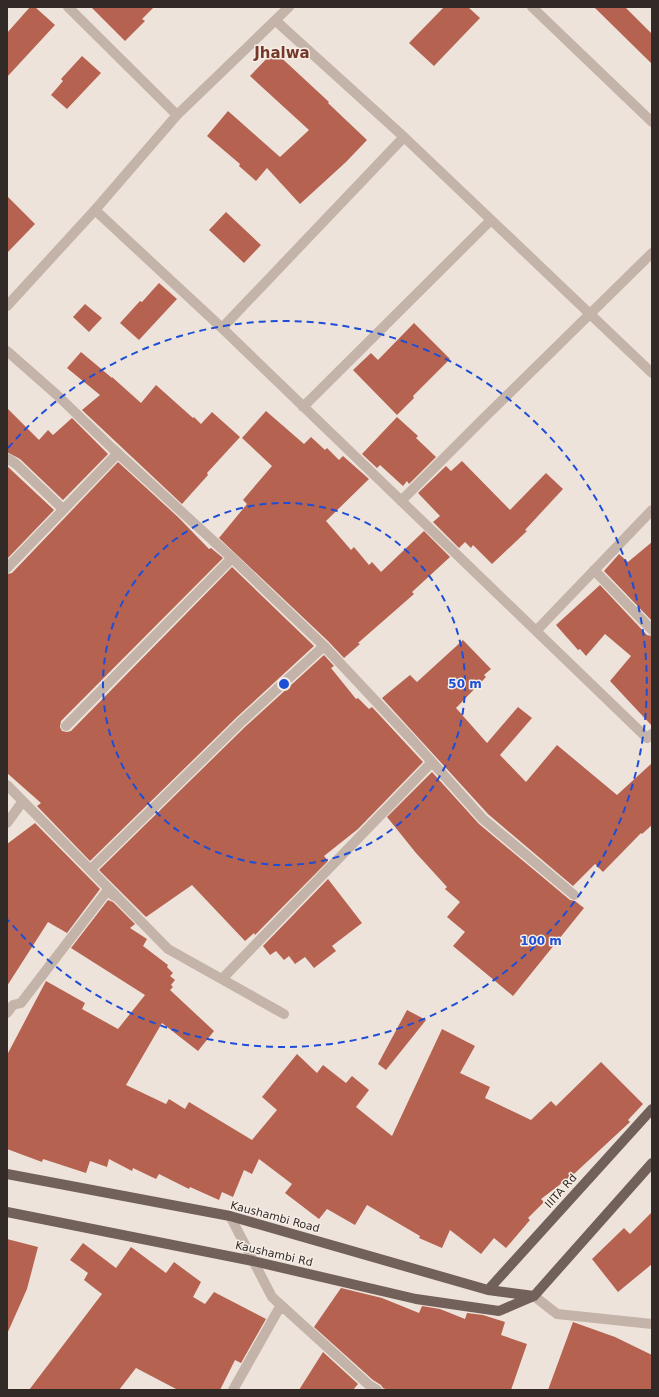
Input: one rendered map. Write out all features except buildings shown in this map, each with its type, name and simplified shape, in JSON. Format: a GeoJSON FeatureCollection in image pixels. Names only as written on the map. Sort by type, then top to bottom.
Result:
{"type":"FeatureCollection","features":[{"type":"Feature","properties":{"kind":"main road","name":"IIITA Rd"},"geometry":{"type":"LineString","coordinates":[[488,1290],[652,1109]]}},
{"type":"Feature","properties":{"kind":"main road"},"geometry":{"type":"LineString","coordinates":[[534,1296],[652,1163]]}},
{"type":"Feature","properties":{"kind":"main road","name":"Kaushambi Road"},"geometry":{"type":"LineString","coordinates":[[7,1174],[230,1216],[488,1290],[534,1296]]}},
{"type":"Feature","properties":{"kind":"main road","name":"Kaushambi Rd"},"geometry":{"type":"LineString","coordinates":[[7,1212],[253,1262],[416,1299],[499,1312],[534,1296]]}},
{"type":"Feature","properties":{"kind":"street"},"geometry":{"type":"LineString","coordinates":[[68,7],[177,114]]}},
{"type":"Feature","properties":{"kind":"street"},"geometry":{"type":"LineString","coordinates":[[7,306],[95,210],[177,114],[289,7]]}},
{"type":"Feature","properties":{"kind":"street"},"geometry":{"type":"LineString","coordinates":[[532,7],[652,122]]}},
{"type":"Feature","properties":{"kind":"street"},"geometry":{"type":"LineString","coordinates":[[276,21],[404,137],[652,373]]}},
{"type":"Feature","properties":{"kind":"street"},"geometry":{"type":"LineString","coordinates":[[222,328],[404,137]]}},
{"type":"Feature","properties":{"kind":"street"},"geometry":{"type":"LineString","coordinates":[[95,210],[222,328],[647,738],[652,734]]}},
{"type":"Feature","properties":{"kind":"street"},"geometry":{"type":"LineString","coordinates":[[303,406],[491,220]]}},
{"type":"Feature","properties":{"kind":"street"},"geometry":{"type":"LineString","coordinates":[[401,501],[652,253]]}},
{"type":"Feature","properties":{"kind":"street"},"geometry":{"type":"LineString","coordinates":[[7,351],[57,395],[324,646],[483,818],[574,895]]}},
{"type":"Feature","properties":{"kind":"street"},"geometry":{"type":"LineString","coordinates":[[7,568],[118,453]]}},
{"type":"Feature","properties":{"kind":"street"},"geometry":{"type":"LineString","coordinates":[[7,458],[16,464],[63,509]]}},
{"type":"Feature","properties":{"kind":"street"},"geometry":{"type":"LineString","coordinates":[[536,631],[652,510]]}},
{"type":"Feature","properties":{"kind":"street"},"geometry":{"type":"LineString","coordinates":[[66,726],[232,558]]}},
{"type":"Feature","properties":{"kind":"street"},"geometry":{"type":"LineString","coordinates":[[594,570],[652,630]]}},
{"type":"Feature","properties":{"kind":"street"},"geometry":{"type":"LineString","coordinates":[[90,870],[242,721],[324,646]]}},
{"type":"Feature","properties":{"kind":"street"},"geometry":{"type":"LineString","coordinates":[[222,979],[432,762]]}},
{"type":"Feature","properties":{"kind":"street"},"geometry":{"type":"LineString","coordinates":[[7,785],[168,949],[284,1014]]}},
{"type":"Feature","properties":{"kind":"street"},"geometry":{"type":"LineString","coordinates":[[7,823],[23,801]]}},
{"type":"Feature","properties":{"kind":"street"},"geometry":{"type":"LineString","coordinates":[[9,1007],[21,1003],[107,891],[119,900]]}},
{"type":"Feature","properties":{"kind":"street"},"geometry":{"type":"LineString","coordinates":[[230,1216],[272,1297],[369,1385],[377,1390]]}},
{"type":"Feature","properties":{"kind":"street"},"geometry":{"type":"LineString","coordinates":[[534,1296],[557,1314],[652,1324]]}},
{"type":"Feature","properties":{"kind":"street"},"geometry":{"type":"LineString","coordinates":[[232,1390],[281,1305]]}},
{"type":"Feature","properties":{"kind":"district","name":"Jhalwa"},"geometry":{"type":"Point","coordinates":[282,53]}}]}
